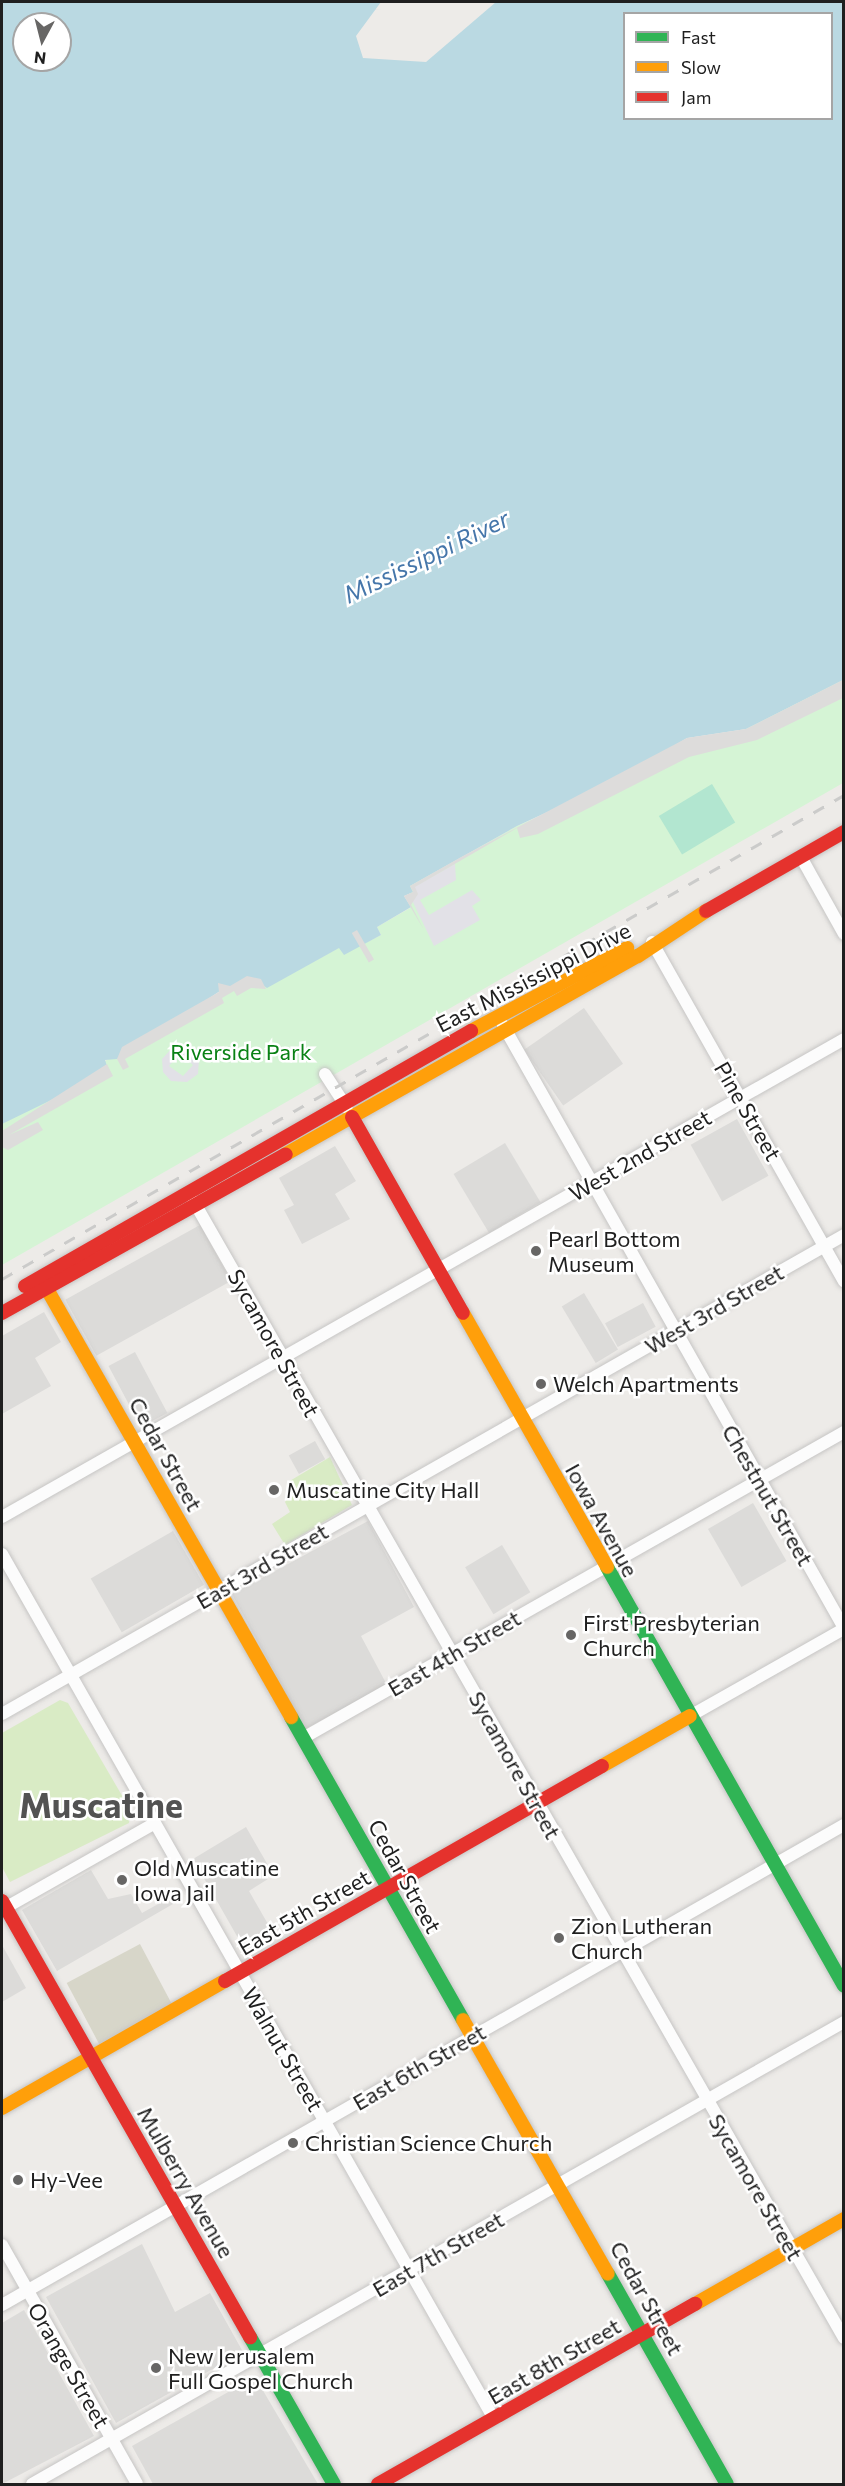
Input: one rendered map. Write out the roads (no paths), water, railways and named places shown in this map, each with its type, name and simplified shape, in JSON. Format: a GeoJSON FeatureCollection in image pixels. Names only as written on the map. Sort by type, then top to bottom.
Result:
{"type":"FeatureCollection","features":[{"type":"Feature","properties":{"kind":"main road"},"geometry":{"type":"LineString","coordinates":[[652,942],[843,832]]}},
{"type":"Feature","properties":{"kind":"main road","name":"East Mississippi Drive"},"geometry":{"type":"LineString","coordinates":[[2,1300],[188,1191],[498,1016],[632,946],[652,942]]}},
{"type":"Feature","properties":{"kind":"main road","name":"East Mississippi Drive"},"geometry":{"type":"LineString","coordinates":[[2,1313],[197,1208],[352,1117],[638,956],[652,942]]}},
{"type":"Feature","properties":{"kind":"main road","name":"Iowa Avenue"},"geometry":{"type":"LineString","coordinates":[[352,1117],[436,1270],[843,1986]]}},
{"type":"Feature","properties":{"kind":"main road","name":"Cedar Street"},"geometry":{"type":"LineString","coordinates":[[47,1289],[727,2484]]}},
{"type":"Feature","properties":{"kind":"main road","name":"East 5th Street"},"geometry":{"type":"LineString","coordinates":[[2,2108],[690,1716]]}},
{"type":"Feature","properties":{"kind":"main road","name":"Mulberry Avenue"},"geometry":{"type":"LineString","coordinates":[[3,1905],[334,2484]]}},
{"type":"Feature","properties":{"kind":"main road","name":"East 8th Street"},"geometry":{"type":"LineString","coordinates":[[378,2484],[843,2219]]}},
{"type":"Feature","properties":{"kind":"street"},"geometry":{"type":"LineString","coordinates":[[801,857],[843,934]]}},
{"type":"Feature","properties":{"kind":"street","name":"Pine Street"},"geometry":{"type":"LineString","coordinates":[[652,942],[843,1281]]}},
{"type":"Feature","properties":{"kind":"street","name":"Chestnut Street"},"geometry":{"type":"LineString","coordinates":[[498,1016],[843,1629]]}},
{"type":"Feature","properties":{"kind":"street","name":"West 2nd Street"},"geometry":{"type":"LineString","coordinates":[[2,1517],[843,1039]]}},
{"type":"Feature","properties":{"kind":"street","name":"Iowa Avenue"},"geometry":{"type":"LineString","coordinates":[[325,1074],[352,1117]]}},
{"type":"Feature","properties":{"kind":"street","name":"Sycamore Street"},"geometry":{"type":"LineString","coordinates":[[188,1191],[843,2338]]}},
{"type":"Feature","properties":{"kind":"street","name":"West 3rd Street"},"geometry":{"type":"LineString","coordinates":[[522,1418],[843,1235]]}},
{"type":"Feature","properties":{"kind":"street","name":"East 3rd Street"},"geometry":{"type":"LineString","coordinates":[[2,1714],[522,1418]]}},
{"type":"Feature","properties":{"kind":"street","name":"East 4th Street"},"geometry":{"type":"LineString","coordinates":[[303,1738],[843,1432]]}},
{"type":"Feature","properties":{"kind":"street","name":"Walnut Street"},"geometry":{"type":"LineString","coordinates":[[2,1554],[494,2419]]}},
{"type":"Feature","properties":{"kind":"street"},"geometry":{"type":"LineString","coordinates":[[690,1716],[843,1629]]}},
{"type":"Feature","properties":{"kind":"street"},"geometry":{"type":"LineString","coordinates":[[3,1905],[155,1823]]}},
{"type":"Feature","properties":{"kind":"street","name":"East 6th Street"},"geometry":{"type":"LineString","coordinates":[[2,2305],[176,2208],[843,1825]]}},
{"type":"Feature","properties":{"kind":"street","name":"East 7th Street"},"geometry":{"type":"LineString","coordinates":[[32,2484],[843,2022]]}},
{"type":"Feature","properties":{"kind":"street","name":"Orange Street"},"geometry":{"type":"LineString","coordinates":[[2,2245],[137,2484]]}},
{"type":"Feature","properties":{"kind":"water","name":"Mississippi River"},"geometry":{"type":"Polygon","coordinates":[[[2,2],[381,2],[356,36],[363,58],[426,62],[496,2],[843,2],[843,680],[746,729],[687,738],[615,781],[517,826],[410,886],[413,892],[404,896],[411,907],[377,927],[381,935],[344,955],[339,948],[267,988],[255,980],[220,991],[117,1059],[105,1060],[107,1066],[80,1086],[2,1124],[2,2]]]}},
{"type":"Feature","properties":{"kind":"railway"},"geometry":{"type":"LineString","coordinates":[[2,1279],[844,795]]}},
{"type":"Feature","properties":{"kind":"place","name":"Pearl Bottom Museum"},"geometry":{"type":"Point","coordinates":[536,1251]}},
{"type":"Feature","properties":{"kind":"place","name":"Welch Apartments"},"geometry":{"type":"Point","coordinates":[541,1384]}},
{"type":"Feature","properties":{"kind":"place","name":"Muscatine City Hall"},"geometry":{"type":"Point","coordinates":[274,1490]}},
{"type":"Feature","properties":{"kind":"place","name":"First Presbyterian Church"},"geometry":{"type":"Point","coordinates":[571,1635]}},
{"type":"Feature","properties":{"kind":"place","name":"Old Muscatine Iowa Jail"},"geometry":{"type":"Point","coordinates":[122,1880]}},
{"type":"Feature","properties":{"kind":"place","name":"Zion Lutheran Church"},"geometry":{"type":"Point","coordinates":[559,1938]}},
{"type":"Feature","properties":{"kind":"place","name":"Christian Science Church"},"geometry":{"type":"Point","coordinates":[293,2143]}},
{"type":"Feature","properties":{"kind":"place","name":"Hy-Vee"},"geometry":{"type":"Point","coordinates":[18,2180]}},
{"type":"Feature","properties":{"kind":"place","name":"New Jerusalem Full Gospel Church"},"geometry":{"type":"Point","coordinates":[156,2368]}},
{"type":"Feature","properties":{"kind":"district","name":"Muscatine"},"geometry":{"type":"Point","coordinates":[101,1805]}},
{"type":"Feature","properties":{"kind":"park label","name":"Riverside Park"},"geometry":{"type":"Point","coordinates":[241,1052]}}]}
